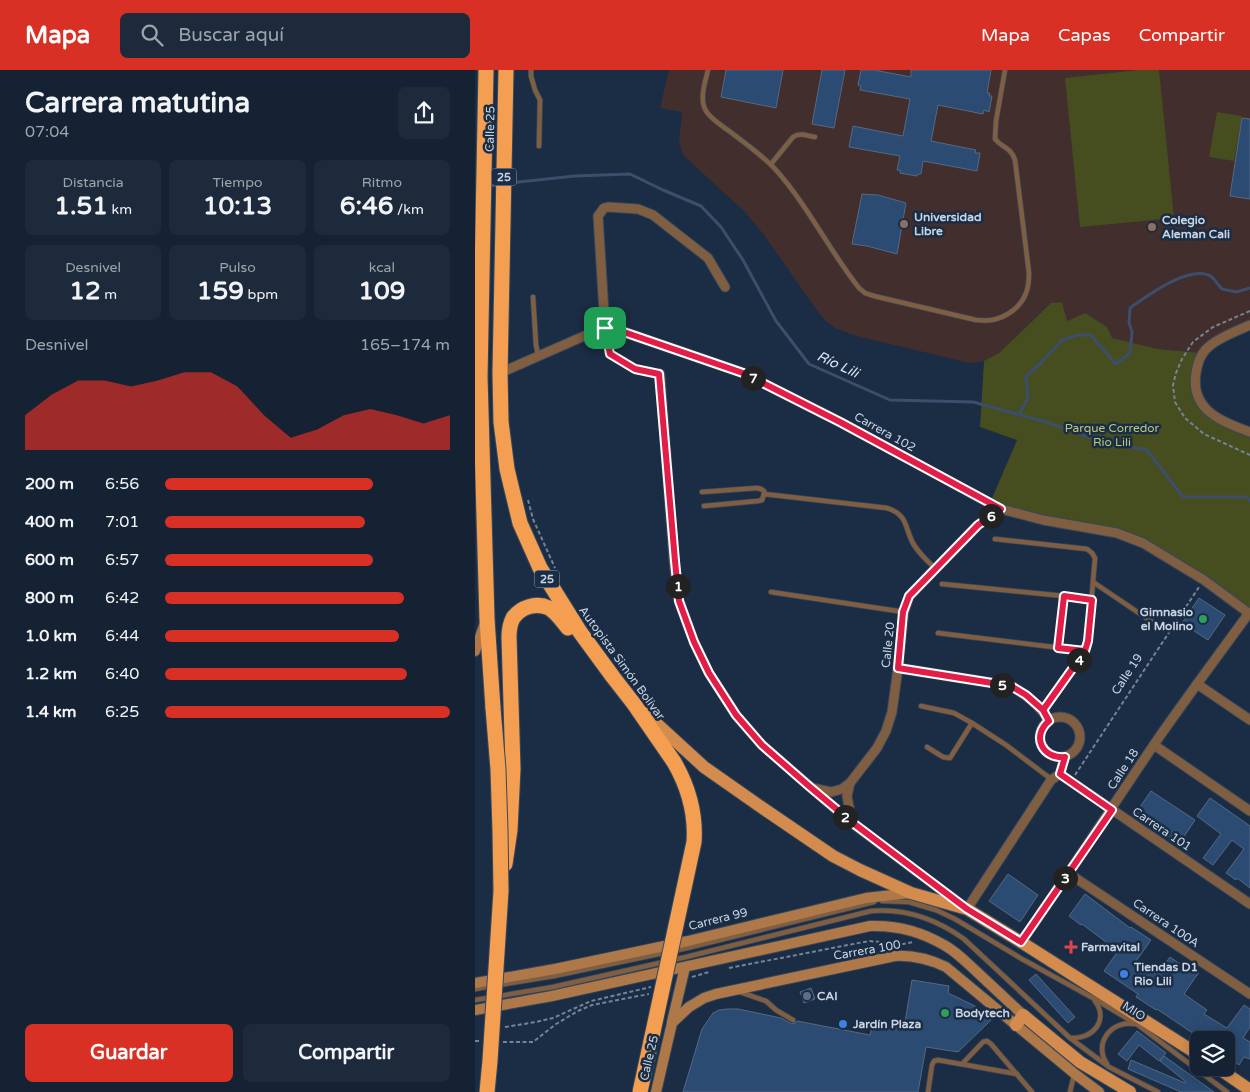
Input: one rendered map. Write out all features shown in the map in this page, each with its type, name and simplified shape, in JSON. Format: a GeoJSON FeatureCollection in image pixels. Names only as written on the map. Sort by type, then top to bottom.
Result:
{"type":"FeatureCollection","features":[{"type":"Feature","properties":{"kind":"highway","name":"Calle 25"},"geometry":{"type":"LineString","coordinates":[[486,70],[480,377],[487,619]]}},
{"type":"Feature","properties":{"kind":"highway","name":"Calle 25"},"geometry":{"type":"LineString","coordinates":[[502,249],[506,70]]}},
{"type":"Feature","properties":{"kind":"highway","name":"Autopista Simón Bolívar"},"geometry":{"type":"LineString","coordinates":[[502,249],[501,422],[505,460],[520,523],[540,568],[580,632],[634,704],[674,762],[686,784],[692,802],[695,821],[695,842],[640,1092]]}},
{"type":"Feature","properties":{"kind":"highway"},"geometry":{"type":"LineString","coordinates":[[487,1092],[501,891],[510,830],[513,769],[509,631],[514,618],[521,611],[531,606],[542,606],[555,612],[613,677]]}},
{"type":"Feature","properties":{"kind":"highway","name":"25"},"geometry":{"type":"LineString","coordinates":[[487,619],[501,830],[501,891]]}},
{"type":"Feature","properties":{"kind":"main road"},"geometry":{"type":"LineString","coordinates":[[475,651],[487,619]]}},
{"type":"Feature","properties":{"kind":"main road"},"geometry":{"type":"LineString","coordinates":[[634,704],[704,767],[764,809],[833,856],[911,893]]}},
{"type":"Feature","properties":{"kind":"main road","name":"Carrera 99"},"geometry":{"type":"LineString","coordinates":[[475,983],[555,969],[678,943],[866,898],[911,893],[967,909]]}},
{"type":"Feature","properties":{"kind":"main road"},"geometry":{"type":"LineString","coordinates":[[967,909],[1190,1049]]}},
{"type":"Feature","properties":{"kind":"main road","name":"Carrera 100"},"geometry":{"type":"LineString","coordinates":[[685,967],[870,926],[893,927],[925,936],[946,946],[965,960],[1019,1020],[1075,1074],[1099,1092]]}},
{"type":"Feature","properties":{"kind":"main road","name":"Carrera 100"},"geometry":{"type":"LineString","coordinates":[[689,1007],[710,996],[734,990],[895,956],[914,956],[931,960],[946,967],[1080,1062],[1130,1092]]}},
{"type":"Feature","properties":{"kind":"main road"},"geometry":{"type":"LineString","coordinates":[[475,1010],[552,996],[685,967],[672,1023]]}},
{"type":"Feature","properties":{"kind":"main road","name":"Calle 25"},"geometry":{"type":"LineString","coordinates":[[657,1092],[672,1023],[689,1007]]}},
{"type":"Feature","properties":{"kind":"main road"},"geometry":{"type":"LineString","coordinates":[[1230,1076],[1250,1090]]}},
{"type":"Feature","properties":{"kind":"main road"},"geometry":{"type":"LineString","coordinates":[[1234,1076],[1250,1081]]}},
{"type":"Feature","properties":{"kind":"street"},"geometry":{"type":"LineString","coordinates":[[500,373],[538,355],[605,328],[598,216],[604,208],[638,209],[653,215],[708,258],[725,287]]}},
{"type":"Feature","properties":{"kind":"street"},"geometry":{"type":"LineString","coordinates":[[1250,325],[1213,343],[1202,353],[1197,364],[1195,380],[1197,395],[1203,406],[1211,414],[1231,425],[1250,432]]}},
{"type":"Feature","properties":{"kind":"street","name":"Carrera 102"},"geometry":{"type":"LineString","coordinates":[[605,328],[618,330],[743,373],[840,422],[1001,509],[1043,520],[1117,533],[1143,543],[1204,580],[1250,614]]}},
{"type":"Feature","properties":{"kind":"street"},"geometry":{"type":"LineString","coordinates":[[659,374],[679,601],[694,642],[709,673],[736,715],[762,745],[853,823],[967,909],[1051,780],[1060,774],[1065,757]]}},
{"type":"Feature","properties":{"kind":"street","name":"Calle 20"},"geometry":{"type":"LineString","coordinates":[[810,787],[831,792],[841,789],[850,782],[877,748],[886,731],[892,712],[903,612],[909,596],[978,525],[1001,509]]}},
{"type":"Feature","properties":{"kind":"street","name":"Calle 18"},"geometry":{"type":"LineString","coordinates":[[1021,942],[1112,810],[1154,745],[1250,614]]}},
{"type":"Feature","properties":{"kind":"street"},"geometry":{"type":"LineString","coordinates":[[898,668],[1011,686],[1026,695],[1043,710],[1049,721]]}},
{"type":"Feature","properties":{"kind":"street"},"geometry":{"type":"LineString","coordinates":[[1197,684],[1250,720]]}},
{"type":"Feature","properties":{"kind":"street"},"geometry":{"type":"LineString","coordinates":[[1055,718],[1062,718],[1075,724],[1080,736],[1076,749],[1071,754],[1059,757],[1049,754],[1041,745],[1040,734],[1045,724],[1049,721],[1055,718]]}},
{"type":"Feature","properties":{"kind":"street"},"geometry":{"type":"LineString","coordinates":[[1154,745],[1250,811]]}},
{"type":"Feature","properties":{"kind":"street","name":"Carrera 101"},"geometry":{"type":"LineString","coordinates":[[1060,774],[1250,904]]}},
{"type":"Feature","properties":{"kind":"street"},"geometry":{"type":"LineString","coordinates":[[850,782],[847,796],[853,823]]}},
{"type":"Feature","properties":{"kind":"street","name":"Carrera 100A"},"geometry":{"type":"LineString","coordinates":[[1068,873],[1250,994]]}},
{"type":"Feature","properties":{"kind":"lane"},"geometry":{"type":"LineString","coordinates":[[531,70],[535,90],[540,100],[539,146]]}},
{"type":"Feature","properties":{"kind":"lane"},"geometry":{"type":"LineString","coordinates":[[708,70],[703,96],[706,111],[713,119],[771,164],[801,202],[859,288],[865,293],[875,296],[976,320],[990,320],[1012,312],[1026,294],[1028,285],[1029,272],[1013,155],[1010,150],[995,139],[995,121],[1005,70]]}},
{"type":"Feature","properties":{"kind":"lane"},"geometry":{"type":"LineString","coordinates":[[771,164],[796,135],[815,137]]}},
{"type":"Feature","properties":{"kind":"lane"},"geometry":{"type":"LineString","coordinates":[[533,297],[538,355]]}},
{"type":"Feature","properties":{"kind":"lane"},"geometry":{"type":"LineString","coordinates":[[702,492],[757,488],[761,489],[764,494],[762,500],[758,501],[704,506]]}},
{"type":"Feature","properties":{"kind":"lane"},"geometry":{"type":"LineString","coordinates":[[764,494],[887,508],[897,511],[907,526],[912,542],[921,555],[935,568]]}},
{"type":"Feature","properties":{"kind":"lane"},"geometry":{"type":"LineString","coordinates":[[995,538],[1087,549],[1095,558],[1088,641],[1085,651],[1043,710]]}},
{"type":"Feature","properties":{"kind":"lane"},"geometry":{"type":"LineString","coordinates":[[1093,582],[1161,628]]}},
{"type":"Feature","properties":{"kind":"lane"},"geometry":{"type":"LineString","coordinates":[[942,584],[1092,600]]}},
{"type":"Feature","properties":{"kind":"lane"},"geometry":{"type":"LineString","coordinates":[[771,592],[903,612]]}},
{"type":"Feature","properties":{"kind":"lane"},"geometry":{"type":"LineString","coordinates":[[1058,648],[1064,596]]}},
{"type":"Feature","properties":{"kind":"lane"},"geometry":{"type":"LineString","coordinates":[[938,633],[1085,651]]}},
{"type":"Feature","properties":{"kind":"lane"},"geometry":{"type":"LineString","coordinates":[[921,706],[954,713],[972,723],[1006,745],[1051,780]]}},
{"type":"Feature","properties":{"kind":"lane"},"geometry":{"type":"LineString","coordinates":[[927,747],[943,757],[950,758],[972,723]]}},
{"type":"Feature","properties":{"kind":"lane","name":"MIO"},"geometry":{"type":"LineString","coordinates":[[475,989],[554,976],[687,948],[869,903],[883,901],[909,902],[936,910],[955,919],[1093,998],[1137,1025],[1227,1092]]}},
{"type":"Feature","properties":{"kind":"lane"},"geometry":{"type":"LineString","coordinates":[[475,1000],[553,987],[871,912],[883,910],[907,912],[949,928],[964,939],[1071,1038],[1109,1067],[1158,1092]]}},
{"type":"Feature","properties":{"kind":"lane"},"geometry":{"type":"LineString","coordinates":[[734,990],[766,1001],[776,1010],[793,1020]]}},
{"type":"Feature","properties":{"kind":"lane"},"geometry":{"type":"LineString","coordinates":[[1071,1038],[1080,1038],[1088,1035],[1099,1022],[1100,1013],[1098,1005],[1093,998]]}},
{"type":"Feature","properties":{"kind":"lane"},"geometry":{"type":"LineString","coordinates":[[1109,1067],[1102,1053],[1105,1036],[1116,1026],[1130,1023],[1137,1025]]}},
{"type":"Feature","properties":{"kind":"lane"},"geometry":{"type":"LineString","coordinates":[[962,1064],[983,1042],[987,1041],[1032,1092]]}},
{"type":"Feature","properties":{"kind":"lane"},"geometry":{"type":"LineString","coordinates":[[928,1092],[932,1065],[934,1061],[938,1060],[1017,1074]]}},
{"type":"Feature","properties":{"kind":"lane"},"geometry":{"type":"LineString","coordinates":[[1070,1092],[1075,1074]]}},
{"type":"Feature","properties":{"kind":"path"},"geometry":{"type":"LineString","coordinates":[[605,328],[610,354],[635,369],[659,374]]}},
{"type":"Feature","properties":{"kind":"path"},"geometry":{"type":"LineString","coordinates":[[526,493],[533,519],[556,569]]}},
{"type":"Feature","properties":{"kind":"path","name":"Calle 19"},"geometry":{"type":"LineString","coordinates":[[1071,781],[1204,580]]}},
{"type":"Feature","properties":{"kind":"path"},"geometry":{"type":"LineString","coordinates":[[724,969],[869,942],[911,944],[925,936]]}},
{"type":"Feature","properties":{"kind":"path"},"geometry":{"type":"LineString","coordinates":[[681,980],[715,971]]}},
{"type":"Feature","properties":{"kind":"path"},"geometry":{"type":"LineString","coordinates":[[501,1028],[553,1018],[591,1001],[657,986]]}},
{"type":"Feature","properties":{"kind":"path"},"geometry":{"type":"LineString","coordinates":[[504,1042],[533,1042],[556,1024],[591,1005],[649,994]]}},
{"type":"Feature","properties":{"kind":"path"},"geometry":{"type":"LineString","coordinates":[[475,1041],[485,1041]]}},
{"type":"Feature","properties":{"kind":"shaded area","name":"Universidad Libre"},"geometry":{"type":"Polygon","coordinates":[[[669,70],[1250,70],[1250,325],[1202,353],[1158,349],[1111,338],[1066,321],[1062,302],[1051,303],[999,353],[984,361],[974,363],[856,336],[835,328],[819,313],[764,235],[746,213],[684,156],[679,141],[682,112],[660,108],[669,70]]]}},
{"type":"Feature","properties":{"kind":"green space"},"geometry":{"type":"Polygon","coordinates":[[[1139,70],[1159,70],[1174,218],[1080,227],[1065,78],[1139,70]]]}},
{"type":"Feature","properties":{"kind":"green space"},"geometry":{"type":"Polygon","coordinates":[[[1217,112],[1242,116],[1234,161],[1209,157],[1217,112]]]}},
{"type":"Feature","properties":{"kind":"green space","name":"Parque Corredor Rio Lili"},"geometry":{"type":"Polygon","coordinates":[[[1062,302],[1067,321],[1085,313],[1107,327],[1112,338],[1158,349],[1202,353],[1195,380],[1203,406],[1250,432],[1250,614],[1143,543],[990,503],[1017,440],[980,427],[984,361],[999,353],[1051,303],[1062,302]]]}},
{"type":"Feature","properties":{"kind":"building"},"geometry":{"type":"Polygon","coordinates":[[[726,70],[783,70],[776,108],[721,97],[726,70]]]}},
{"type":"Feature","properties":{"kind":"building"},"geometry":{"type":"Polygon","coordinates":[[[822,70],[845,70],[834,128],[812,124],[822,70]]]}},
{"type":"Feature","properties":{"kind":"building"},"geometry":{"type":"Polygon","coordinates":[[[861,70],[874,70],[911,77],[911,70],[991,70],[987,93],[990,93],[989,96],[992,96],[989,112],[984,110],[983,114],[938,105],[931,141],[976,150],[975,153],[980,153],[977,171],[923,161],[921,174],[917,176],[900,173],[900,170],[897,170],[900,156],[849,147],[853,126],[903,136],[910,99],[860,90],[861,86],[858,85],[861,70]]]}},
{"type":"Feature","properties":{"kind":"building"},"geometry":{"type":"Polygon","coordinates":[[[1242,118],[1250,119],[1250,199],[1230,196],[1242,118]]]}},
{"type":"Feature","properties":{"kind":"building"},"geometry":{"type":"Polygon","coordinates":[[[862,194],[878,195],[906,203],[897,254],[852,244],[862,194]]]}},
{"type":"Feature","properties":{"kind":"building","name":"Gimnasio el Molino"},"geometry":{"type":"Polygon","coordinates":[[[1199,598],[1225,615],[1208,640],[1182,623],[1199,598]]]}},
{"type":"Feature","properties":{"kind":"building"},"geometry":{"type":"Polygon","coordinates":[[[1151,791],[1195,820],[1179,844],[1135,814],[1151,791]]]}},
{"type":"Feature","properties":{"kind":"building"},"geometry":{"type":"Polygon","coordinates":[[[1210,798],[1250,826],[1250,888],[1237,878],[1236,880],[1226,873],[1244,849],[1232,840],[1213,865],[1203,858],[1221,834],[1197,816],[1210,798]]]}},
{"type":"Feature","properties":{"kind":"building"},"geometry":{"type":"Polygon","coordinates":[[[1008,874],[1038,895],[1020,922],[989,901],[1008,874]]]}},
{"type":"Feature","properties":{"kind":"building"},"geometry":{"type":"Polygon","coordinates":[[[1085,894],[1130,928],[1151,940],[1136,961],[1157,975],[1170,957],[1184,967],[1186,964],[1199,972],[1184,994],[1207,1010],[1204,1014],[1227,1028],[1244,1005],[1250,1009],[1250,1027],[1243,1038],[1250,1042],[1250,1059],[1244,1057],[1239,1065],[1235,1062],[1235,1031],[1190,1031],[1136,997],[1138,994],[1104,971],[1118,951],[1069,916],[1085,894]]]}},
{"type":"Feature","properties":{"kind":"building"},"geometry":{"type":"Polygon","coordinates":[[[1036,974],[1075,1017],[1068,1023],[1029,980],[1036,974]]]}},
{"type":"Feature","properties":{"kind":"building"},"geometry":{"type":"Polygon","coordinates":[[[912,980],[949,986],[948,993],[975,1006],[991,1020],[958,1052],[926,1047],[918,1092],[683,1092],[702,1029],[713,1013],[719,1010],[738,1009],[781,1018],[792,1024],[797,1021],[870,1035],[873,1024],[904,1028],[912,980]]]}},
{"type":"Feature","properties":{"kind":"building","name":"CAI"},"geometry":{"type":"Polygon","coordinates":[[[811,988],[815,999],[804,1003],[800,992],[811,988]]]}},
{"type":"Feature","properties":{"kind":"building"},"geometry":{"type":"Polygon","coordinates":[[[1137,1031],[1166,1053],[1159,1061],[1139,1045],[1127,1061],[1118,1054],[1137,1031]]]}},
{"type":"Feature","properties":{"kind":"building"},"geometry":{"type":"Polygon","coordinates":[[[1164,1056],[1214,1092],[1181,1092],[1128,1069],[1131,1060],[1186,1082],[1160,1061],[1164,1056]]]}},
{"type":"Feature","properties":{"kind":"waterway","name":"Río Lili"},"geometry":{"type":"LineString","coordinates":[[509,183],[575,176],[630,174],[701,206],[721,227],[743,260],[776,321],[809,364],[890,400],[973,402],[1046,422],[1103,442],[1147,450],[1183,497],[1247,497],[1250,501]]}},
{"type":"Feature","properties":{"kind":"waterway","name":"Río Lili"},"geometry":{"type":"LineString","coordinates":[[487,187],[501,184]]}},
{"type":"Feature","properties":{"kind":"waterway"},"geometry":{"type":"LineString","coordinates":[[1019,414],[1028,398],[1026,376],[1062,340],[1078,335],[1091,335],[1116,364],[1130,353],[1132,332],[1129,323],[1130,308],[1158,289],[1181,277],[1193,274],[1203,274],[1212,277],[1222,289],[1236,292],[1250,288]]}},
{"type":"Feature","properties":{"kind":"place","name":"Universidad Libre"},"geometry":{"type":"Point","coordinates":[904,224]}},
{"type":"Feature","properties":{"kind":"place","name":"Colegio Aleman Cali"},"geometry":{"type":"Point","coordinates":[1152,227]}},
{"type":"Feature","properties":{"kind":"place","name":"Gimnasio el Molino"},"geometry":{"type":"Point","coordinates":[1203,619]}},
{"type":"Feature","properties":{"kind":"place","name":"Farmavital"},"geometry":{"type":"Point","coordinates":[1071,947]}},
{"type":"Feature","properties":{"kind":"place","name":"Tiendas D1 Rio Lili"},"geometry":{"type":"Point","coordinates":[1124,974]}},
{"type":"Feature","properties":{"kind":"place","name":"CAI"},"geometry":{"type":"Point","coordinates":[807,996]}},
{"type":"Feature","properties":{"kind":"place","name":"Bodytech"},"geometry":{"type":"Point","coordinates":[945,1013]}},
{"type":"Feature","properties":{"kind":"place","name":"Jardín Plaza"},"geometry":{"type":"Point","coordinates":[843,1024]}},
{"type":"Feature","properties":{"kind":"route"},"geometry":{"type":"LineString","coordinates":[[605,328],[610,354],[635,369],[659,374],[679,601],[694,642],[709,673],[736,715],[762,745],[853,823],[967,909],[1021,942],[1112,810],[1060,774],[1065,757],[1049,754],[1044,750],[1040,740],[1042,729],[1049,721],[1043,710],[1085,651],[1088,641],[1092,600],[1064,596],[1058,648],[1085,651],[1043,710],[1026,695],[1011,686],[898,668],[903,612],[909,596],[978,525],[1001,509],[840,422],[743,373],[618,330],[605,328]]}}]}
